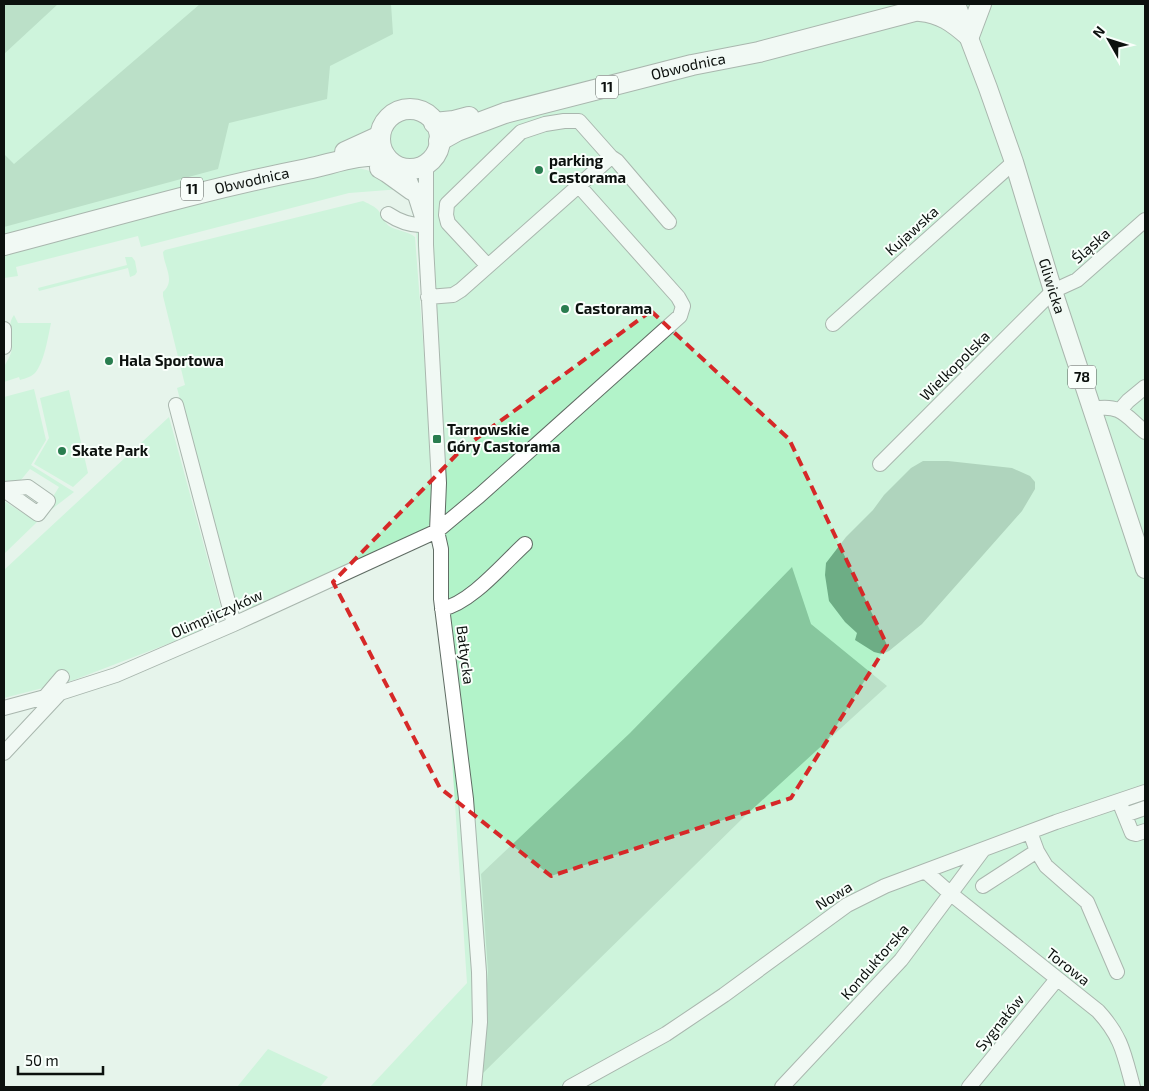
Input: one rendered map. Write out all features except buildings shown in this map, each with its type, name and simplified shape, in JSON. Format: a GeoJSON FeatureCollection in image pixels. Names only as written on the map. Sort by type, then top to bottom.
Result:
{"type":"FeatureCollection","features":[{"type":"Feature","properties":{"kind":"highway","name":"Obwodnica"},"geometry":{"type":"LineString","coordinates":[[437,132],[454,121],[887,4]]}},
{"type":"Feature","properties":{"kind":"highway","name":"Obwodnica"},"geometry":{"type":"LineString","coordinates":[[437,132],[457,131],[505,113],[692,65],[759,52],[942,4]]}},
{"type":"Feature","properties":{"kind":"highway"},"geometry":{"type":"LineString","coordinates":[[916,10],[934,12],[951,20],[969,36],[981,4]]}},
{"type":"Feature","properties":{"kind":"highway"},"geometry":{"type":"LineString","coordinates":[[403,111],[420,112],[437,132],[435,154],[426,164],[416,168],[405,169],[393,163],[385,156],[381,149],[380,136],[383,125],[388,119],[403,111]]}},
{"type":"Feature","properties":{"kind":"highway","name":"Obwodnica"},"geometry":{"type":"LineString","coordinates":[[4,238],[304,160],[347,151],[380,136]]}},
{"type":"Feature","properties":{"kind":"highway","name":"Obwodnica"},"geometry":{"type":"LineString","coordinates":[[4,245],[265,177],[362,156],[385,156]]}},
{"type":"Feature","properties":{"kind":"highway"},"geometry":{"type":"LineString","coordinates":[[338,162],[372,165],[387,172],[412,190]]}},
{"type":"Feature","properties":{"kind":"main road","name":"Gliwicka"},"geometry":{"type":"LineString","coordinates":[[956,4],[1014,162],[1053,291],[1145,569]]}},
{"type":"Feature","properties":{"kind":"street"},"geometry":{"type":"LineString","coordinates":[[487,265],[448,223],[446,215],[447,204],[521,132],[545,124],[579,121],[670,222]]}},
{"type":"Feature","properties":{"kind":"street"},"geometry":{"type":"LineString","coordinates":[[428,297],[453,295],[610,157]]}},
{"type":"Feature","properties":{"kind":"street","name":"Kujawska"},"geometry":{"type":"LineString","coordinates":[[833,324],[1014,162]]}},
{"type":"Feature","properties":{"kind":"street","name":"Bałtycka"},"geometry":{"type":"LineString","coordinates":[[426,164],[428,297],[440,483],[437,531],[441,549],[442,609],[466,799],[480,972],[480,1022],[474,1087]]}},
{"type":"Feature","properties":{"kind":"street","name":"Bałtycka"},"geometry":{"type":"LineString","coordinates":[[405,169],[411,180],[412,190],[426,225]]}},
{"type":"Feature","properties":{"kind":"street","name":"Olimpijczyków"},"geometry":{"type":"LineString","coordinates":[[4,708],[116,675],[234,624],[437,531],[479,496],[680,316],[683,306],[678,297],[579,186]]}},
{"type":"Feature","properties":{"kind":"street"},"geometry":{"type":"LineString","coordinates":[[388,214],[415,226],[426,225]]}},
{"type":"Feature","properties":{"kind":"street","name":"Śląska"},"geometry":{"type":"LineString","coordinates":[[1053,291],[1077,280],[1145,220]]}},
{"type":"Feature","properties":{"kind":"street","name":"Wielkopolska"},"geometry":{"type":"LineString","coordinates":[[880,464],[1053,291]]}},
{"type":"Feature","properties":{"kind":"street"},"geometry":{"type":"LineString","coordinates":[[4,328],[4,347]]}},
{"type":"Feature","properties":{"kind":"street"},"geometry":{"type":"LineString","coordinates":[[1120,410],[1145,387]]}},
{"type":"Feature","properties":{"kind":"street"},"geometry":{"type":"LineString","coordinates":[[176,405],[234,624]]}},
{"type":"Feature","properties":{"kind":"street"},"geometry":{"type":"LineString","coordinates":[[1093,409],[1112,407],[1120,410],[1145,432]]}},
{"type":"Feature","properties":{"kind":"street"},"geometry":{"type":"LineString","coordinates":[[442,609],[452,607],[466,599],[525,544]]}},
{"type":"Feature","properties":{"kind":"street"},"geometry":{"type":"LineString","coordinates":[[46,697],[62,677]]}},
{"type":"Feature","properties":{"kind":"street"},"geometry":{"type":"LineString","coordinates":[[4,753],[60,693]]}},
{"type":"Feature","properties":{"kind":"street","name":"Nowa"},"geometry":{"type":"LineString","coordinates":[[570,1087],[666,1034],[724,996],[847,905],[886,886],[925,871],[1145,792]]}},
{"type":"Feature","properties":{"kind":"street"},"geometry":{"type":"LineString","coordinates":[[1119,801],[1139,811],[1144,831]]}},
{"type":"Feature","properties":{"kind":"street"},"geometry":{"type":"LineString","coordinates":[[1030,832],[1037,851],[1046,866],[1087,902],[1117,972]]}},
{"type":"Feature","properties":{"kind":"street","name":"Konduktorska"},"geometry":{"type":"LineString","coordinates":[[782,1087],[901,960],[983,850]]}},
{"type":"Feature","properties":{"kind":"street"},"geometry":{"type":"LineString","coordinates":[[983,886],[1037,851]]}},
{"type":"Feature","properties":{"kind":"street","name":"Torowa"},"geometry":{"type":"LineString","coordinates":[[925,871],[951,894],[1098,1011],[1110,1024],[1122,1045],[1133,1087]]}},
{"type":"Feature","properties":{"kind":"street","name":"Sygnałów"},"geometry":{"type":"LineString","coordinates":[[970,1087],[1057,979]]}},
{"type":"Feature","properties":{"kind":"highlighted area"},"geometry":{"type":"Polygon","coordinates":[[[651,311],[789,439],[887,645],[791,798],[551,876],[440,788],[333,582],[462,449],[651,311]]]}},
{"type":"Feature","properties":{"kind":"shaded area"},"geometry":{"type":"Polygon","coordinates":[[[4,4],[1145,4],[1145,1087],[370,1087],[467,983],[443,624],[431,400],[410,161],[396,156],[391,151],[388,143],[43,236],[234,192],[354,168],[374,172],[401,189],[349,193],[141,247],[138,236],[16,267],[18,276],[4,278],[4,4]]]}},
{"type":"Feature","properties":{"kind":"shaded area"},"geometry":{"type":"Polygon","coordinates":[[[4,4],[58,4],[4,54],[4,4]]]}},
{"type":"Feature","properties":{"kind":"shaded area"},"geometry":{"type":"Polygon","coordinates":[[[200,4],[391,4],[393,34],[330,66],[327,99],[229,123],[218,169],[4,227],[4,154],[14,164],[200,4]]]}},
{"type":"Feature","properties":{"kind":"shaded area"},"geometry":{"type":"Polygon","coordinates":[[[363,201],[377,209],[389,226],[415,237],[436,509],[435,517],[426,529],[254,610],[240,607],[234,602],[177,388],[185,385],[163,296],[163,292],[169,283],[169,278],[163,252],[363,201]]]}},
{"type":"Feature","properties":{"kind":"shaded area"},"geometry":{"type":"Polygon","coordinates":[[[125,257],[132,257],[135,261],[137,272],[135,275],[130,277],[128,268],[39,291],[38,288],[127,265],[125,257]]]}},
{"type":"Feature","properties":{"kind":"shaded area"},"geometry":{"type":"Polygon","coordinates":[[[14,315],[18,323],[51,323],[43,356],[35,373],[20,380],[19,377],[4,382],[4,367],[12,349],[10,323],[14,315]]]}},
{"type":"Feature","properties":{"kind":"shaded area"},"geometry":{"type":"Polygon","coordinates":[[[34,389],[46,440],[31,465],[74,492],[39,519],[59,487],[30,469],[20,481],[7,484],[4,481],[4,397],[34,389]]]}},
{"type":"Feature","properties":{"kind":"shaded area","name":"Skate Park"},"geometry":{"type":"Polygon","coordinates":[[[69,390],[88,473],[73,487],[34,464],[49,438],[40,398],[69,390]]]}},
{"type":"Feature","properties":{"kind":"shaded area"},"geometry":{"type":"Polygon","coordinates":[[[169,417],[222,612],[216,621],[204,630],[74,680],[4,698],[4,570],[169,417]]]}},
{"type":"Feature","properties":{"kind":"shaded area"},"geometry":{"type":"Polygon","coordinates":[[[923,461],[948,461],[1012,468],[1030,476],[1035,482],[1035,489],[1022,511],[922,624],[889,651],[882,654],[874,652],[855,640],[857,633],[845,622],[829,601],[825,575],[826,563],[846,537],[873,510],[884,495],[911,468],[923,461]]]}},
{"type":"Feature","properties":{"kind":"shaded area"},"geometry":{"type":"Polygon","coordinates":[[[4,501],[37,522],[4,554],[4,501]]]}},
{"type":"Feature","properties":{"kind":"shaded area"},"geometry":{"type":"Polygon","coordinates":[[[792,567],[811,624],[887,686],[745,816],[480,1076],[488,971],[481,874],[630,733],[792,567]]]}},
{"type":"Feature","properties":{"kind":"shaded area"},"geometry":{"type":"Polygon","coordinates":[[[268,1049],[328,1077],[320,1087],[237,1087],[268,1049]]]}},
{"type":"Feature","properties":{"kind":"place","name":"parking Castorama"},"geometry":{"type":"Point","coordinates":[539,170]}},
{"type":"Feature","properties":{"kind":"place","name":"Castorama"},"geometry":{"type":"Point","coordinates":[565,309]}},
{"type":"Feature","properties":{"kind":"place","name":"Hala Sportowa"},"geometry":{"type":"Point","coordinates":[109,361]}},
{"type":"Feature","properties":{"kind":"place","name":"Tarnowskie Góry Castorama"},"geometry":{"type":"Point","coordinates":[437,439]}},
{"type":"Feature","properties":{"kind":"place","name":"Skate Park"},"geometry":{"type":"Point","coordinates":[62,451]}}]}
